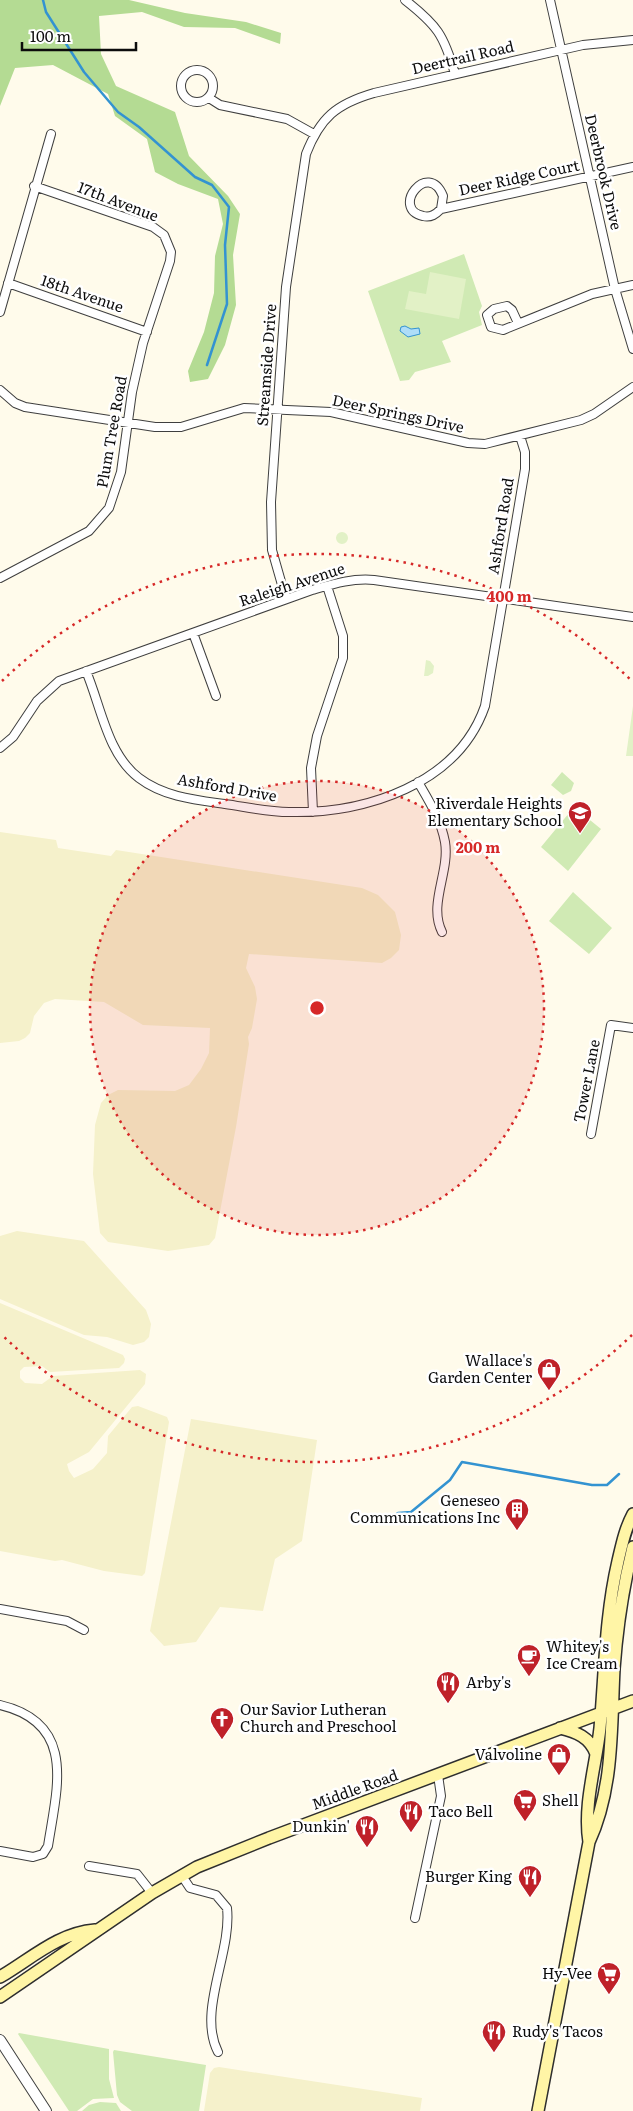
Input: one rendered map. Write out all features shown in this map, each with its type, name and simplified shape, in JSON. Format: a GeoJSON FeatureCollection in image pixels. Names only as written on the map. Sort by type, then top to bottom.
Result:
{"type":"FeatureCollection","features":[{"type":"Feature","properties":{"kind":"main road"},"geometry":{"type":"LineString","coordinates":[[589,1842],[586,1824],[596,1754],[605,1637],[610,1601],[626,1528],[633,1514]]}},
{"type":"Feature","properties":{"kind":"main road"},"geometry":{"type":"LineString","coordinates":[[538,2111],[589,1842],[597,1825],[606,1786],[612,1743],[619,1614],[633,1547]]}},
{"type":"Feature","properties":{"kind":"main road","name":"Middle Road"},"geometry":{"type":"LineString","coordinates":[[0,1996],[152,1893],[182,1876],[269,1838],[633,1701]]}},
{"type":"Feature","properties":{"kind":"main road"},"geometry":{"type":"LineString","coordinates":[[560,1728],[589,1740],[596,1754]]}},
{"type":"Feature","properties":{"kind":"main road"},"geometry":{"type":"LineString","coordinates":[[0,1977],[59,1940],[77,1932],[97,1930]]}},
{"type":"Feature","properties":{"kind":"street"},"geometry":{"type":"LineString","coordinates":[[405,0],[429,19],[441,33],[456,74]]}},
{"type":"Feature","properties":{"kind":"street","name":"Deerbrook Drive"},"geometry":{"type":"LineString","coordinates":[[550,0],[615,289],[633,349]]}},
{"type":"Feature","properties":{"kind":"street","name":"Deertrail Road"},"geometry":{"type":"LineString","coordinates":[[314,134],[323,121],[349,100],[583,45],[633,40]]}},
{"type":"Feature","properties":{"kind":"street"},"geometry":{"type":"LineString","coordinates":[[196,69],[206,72],[213,80],[214,86],[209,98],[199,102],[190,101],[181,90],[184,76],[196,69]]}},
{"type":"Feature","properties":{"kind":"street"},"geometry":{"type":"LineString","coordinates":[[209,98],[220,105],[288,119],[314,134]]}},
{"type":"Feature","properties":{"kind":"street"},"geometry":{"type":"LineString","coordinates":[[0,312],[34,186],[51,134]]}},
{"type":"Feature","properties":{"kind":"street","name":"Streamside Drive"},"geometry":{"type":"LineString","coordinates":[[286,599],[278,574],[271,528],[278,408],[286,287],[306,154],[314,134]]}},
{"type":"Feature","properties":{"kind":"street","name":"Deer Ridge Court"},"geometry":{"type":"LineString","coordinates":[[441,209],[443,196],[436,186],[428,183],[420,184],[412,192],[410,200],[412,208],[417,214],[432,216],[441,209],[633,167]]}},
{"type":"Feature","properties":{"kind":"street","name":"17th Avenue"},"geometry":{"type":"LineString","coordinates":[[34,186],[153,227],[164,236],[171,252],[169,263]]}},
{"type":"Feature","properties":{"kind":"street","name":"Plum Tree Road"},"geometry":{"type":"LineString","coordinates":[[1,575],[70,542],[88,531],[101,520],[109,508],[117,486],[132,392],[147,332],[169,263]]}},
{"type":"Feature","properties":{"kind":"street","name":"18th Avenue"},"geometry":{"type":"LineString","coordinates":[[8,283],[147,332]]}},
{"type":"Feature","properties":{"kind":"street"},"geometry":{"type":"LineString","coordinates":[[518,323],[592,294],[633,285]]}},
{"type":"Feature","properties":{"kind":"street","name":"Deer Springs Drive"},"geometry":{"type":"LineString","coordinates":[[0,390],[15,403],[28,407],[155,427],[181,427],[244,408],[278,408],[331,412],[468,443],[485,444],[581,420],[594,414],[633,386]]}},
{"type":"Feature","properties":{"kind":"street","name":"Ashford Road"},"geometry":{"type":"LineString","coordinates":[[314,812],[357,805],[402,791],[449,762],[466,743],[479,724],[485,706],[496,651],[525,469],[525,452],[520,436]]}},
{"type":"Feature","properties":{"kind":"street","name":"Raleigh Avenue"},"geometry":{"type":"LineString","coordinates":[[0,748],[13,737],[48,688],[59,681],[286,599],[359,578],[633,617]]}},
{"type":"Feature","properties":{"kind":"street"},"geometry":{"type":"LineString","coordinates":[[314,812],[311,768],[317,736],[343,658],[343,636],[327,586]]}},
{"type":"Feature","properties":{"kind":"street"},"geometry":{"type":"LineString","coordinates":[[193,633],[216,696]]}},
{"type":"Feature","properties":{"kind":"street","name":"Ashford Drive"},"geometry":{"type":"LineString","coordinates":[[86,671],[108,732],[121,760],[139,778],[180,797],[268,810],[314,812]]}},
{"type":"Feature","properties":{"kind":"street"},"geometry":{"type":"LineString","coordinates":[[418,782],[435,812],[445,842],[446,855],[438,903],[437,922],[442,932]]}},
{"type":"Feature","properties":{"kind":"street","name":"Tower Lane"},"geometry":{"type":"LineString","coordinates":[[591,1134],[611,1025],[633,1028]]}},
{"type":"Feature","properties":{"kind":"street"},"geometry":{"type":"LineString","coordinates":[[0,1609],[66,1621],[84,1630]]}},
{"type":"Feature","properties":{"kind":"street"},"geometry":{"type":"LineString","coordinates":[[0,1705],[13,1708],[37,1722],[50,1740],[58,1762],[58,1783],[48,1846],[44,1854],[33,1857],[0,1852]]}},
{"type":"Feature","properties":{"kind":"street"},"geometry":{"type":"LineString","coordinates":[[415,1918],[441,1796],[438,1775]]}},
{"type":"Feature","properties":{"kind":"street"},"geometry":{"type":"LineString","coordinates":[[89,1866],[137,1874],[152,1893]]}},
{"type":"Feature","properties":{"kind":"street"},"geometry":{"type":"LineString","coordinates":[[182,1876],[190,1888],[216,1896],[227,1908],[226,1929],[212,2023],[213,2039],[218,2052]]}},
{"type":"Feature","properties":{"kind":"street"},"geometry":{"type":"LineString","coordinates":[[0,2040],[46,2111]]}},
{"type":"Feature","properties":{"kind":"shaded area"},"geometry":{"type":"Polygon","coordinates":[[[0,832],[56,840],[58,848],[111,856],[116,850],[362,888],[378,895],[395,912],[401,935],[399,950],[382,963],[249,954],[246,968],[255,987],[257,999],[252,1028],[248,1037],[249,1044],[236,1127],[215,1238],[209,1245],[168,1251],[108,1242],[100,1233],[93,1174],[95,1125],[101,1103],[108,1095],[118,1090],[175,1091],[189,1085],[201,1069],[209,1053],[210,1028],[143,1025],[104,1002],[55,999],[44,1003],[34,1016],[30,1033],[25,1038],[19,1041],[0,1043],[0,832]]]}},
{"type":"Feature","properties":{"kind":"shaded area"},"geometry":{"type":"Polygon","coordinates":[[[17,1231],[84,1241],[146,1310],[151,1324],[149,1337],[144,1342],[133,1345],[107,1337],[84,1335],[0,1299],[0,1236],[17,1231]]]}},
{"type":"Feature","properties":{"kind":"shaded area"},"geometry":{"type":"Polygon","coordinates":[[[0,1303],[123,1355],[125,1359],[119,1368],[50,1372],[42,1366],[24,1367],[20,1371],[20,1378],[25,1383],[42,1384],[53,1376],[140,1370],[146,1374],[145,1384],[89,1452],[67,1464],[74,1478],[93,1469],[107,1453],[108,1436],[132,1407],[138,1406],[167,1417],[169,1422],[145,1573],[142,1576],[104,1571],[62,1560],[55,1561],[0,1551],[0,1303]]]}},
{"type":"Feature","properties":{"kind":"shaded area"},"geometry":{"type":"Polygon","coordinates":[[[191,1419],[317,1440],[302,1541],[275,1559],[263,1611],[220,1607],[196,1642],[164,1646],[150,1631],[191,1419]]]}},
{"type":"Feature","properties":{"kind":"shaded area"},"geometry":{"type":"Polygon","coordinates":[[[219,2067],[422,2098],[420,2111],[204,2111],[210,2073],[214,2068],[219,2067]]]}},
{"type":"Feature","properties":{"kind":"green space"},"geometry":{"type":"Polygon","coordinates":[[[0,0],[129,0],[185,13],[246,22],[281,33],[280,44],[235,28],[184,27],[142,12],[99,16],[101,54],[116,86],[175,112],[189,156],[228,196],[240,214],[233,255],[236,305],[225,345],[208,379],[190,382],[188,371],[204,332],[214,293],[215,256],[223,224],[218,199],[178,184],[155,172],[147,139],[115,116],[108,94],[53,65],[15,68],[0,106],[0,0]]]}},
{"type":"Feature","properties":{"kind":"green space"},"geometry":{"type":"Polygon","coordinates":[[[464,254],[482,306],[479,312],[482,325],[442,341],[451,362],[415,372],[409,380],[400,381],[368,291],[464,254]]]}},
{"type":"Feature","properties":{"kind":"green space"},"geometry":{"type":"Polygon","coordinates":[[[430,272],[466,279],[459,319],[405,309],[409,291],[426,294],[430,272]]]}},
{"type":"Feature","properties":{"kind":"green space"},"geometry":{"type":"Polygon","coordinates":[[[342,532],[348,538],[342,544],[336,538],[342,532]]]}},
{"type":"Feature","properties":{"kind":"green space"},"geometry":{"type":"Polygon","coordinates":[[[426,660],[430,661],[434,666],[433,673],[424,676],[426,660]]]}},
{"type":"Feature","properties":{"kind":"green space"},"geometry":{"type":"Polygon","coordinates":[[[633,706],[633,756],[626,756],[633,706]]]}},
{"type":"Feature","properties":{"kind":"green space"},"geometry":{"type":"Polygon","coordinates":[[[562,772],[574,783],[571,791],[563,795],[551,785],[562,772]]]}},
{"type":"Feature","properties":{"kind":"green space"},"geometry":{"type":"Polygon","coordinates":[[[574,807],[601,829],[568,871],[541,847],[574,807]]]}},
{"type":"Feature","properties":{"kind":"green space"},"geometry":{"type":"Polygon","coordinates":[[[573,892],[612,928],[589,954],[549,921],[573,892]]]}},
{"type":"Feature","properties":{"kind":"green space"},"geometry":{"type":"Polygon","coordinates":[[[19,2033],[109,2049],[109,2079],[114,2098],[93,2099],[77,2111],[69,2111],[19,2033]]]}},
{"type":"Feature","properties":{"kind":"green space"},"geometry":{"type":"Polygon","coordinates":[[[114,2050],[206,2065],[199,2111],[132,2111],[120,2102],[117,2095],[114,2050]]]}},
{"type":"Feature","properties":{"kind":"green space"},"geometry":{"type":"Polygon","coordinates":[[[100,2102],[116,2103],[121,2111],[82,2111],[89,2105],[100,2102]]]}},
{"type":"Feature","properties":{"kind":"water"},"geometry":{"type":"Polygon","coordinates":[[[405,326],[411,329],[419,328],[420,334],[408,337],[400,331],[401,327],[405,326]]]}},
{"type":"Feature","properties":{"kind":"waterway"},"geometry":{"type":"LineString","coordinates":[[43,0],[46,12],[84,72],[118,112],[139,127],[195,177],[212,185],[229,207],[225,245],[227,304],[207,365]]}},
{"type":"Feature","properties":{"kind":"waterway"},"geometry":{"type":"LineString","coordinates":[[389,1521],[398,1513],[411,1512],[450,1480],[462,1462],[592,1485],[607,1485],[619,1474]]}},
{"type":"Feature","properties":{"kind":"place","name":"Riverdale Heights Elementary School"},"geometry":{"type":"Point","coordinates":[580,834]}},
{"type":"Feature","properties":{"kind":"place","name":"Wallace's Garden Center"},"geometry":{"type":"Point","coordinates":[549,1391]}},
{"type":"Feature","properties":{"kind":"place","name":"Geneseo Communications Inc"},"geometry":{"type":"Point","coordinates":[517,1531]}},
{"type":"Feature","properties":{"kind":"place","name":"Whitey's Ice Cream"},"geometry":{"type":"Point","coordinates":[529,1677]}},
{"type":"Feature","properties":{"kind":"place","name":"Arby's"},"geometry":{"type":"Point","coordinates":[448,1704]}},
{"type":"Feature","properties":{"kind":"place","name":"Our Savior Lutheran Church and Preschool"},"geometry":{"type":"Point","coordinates":[222,1740]}},
{"type":"Feature","properties":{"kind":"place","name":"Valvoline"},"geometry":{"type":"Point","coordinates":[559,1776]}},
{"type":"Feature","properties":{"kind":"place","name":"Shell"},"geometry":{"type":"Point","coordinates":[525,1822]}},
{"type":"Feature","properties":{"kind":"place","name":"Taco Bell"},"geometry":{"type":"Point","coordinates":[411,1833]}},
{"type":"Feature","properties":{"kind":"place","name":"Dunkin'"},"geometry":{"type":"Point","coordinates":[367,1848]}},
{"type":"Feature","properties":{"kind":"place","name":"Burger King"},"geometry":{"type":"Point","coordinates":[530,1898]}},
{"type":"Feature","properties":{"kind":"place","name":"Hy-Vee"},"geometry":{"type":"Point","coordinates":[609,1995]}},
{"type":"Feature","properties":{"kind":"place","name":"Rudy's Tacos"},"geometry":{"type":"Point","coordinates":[494,2053]}}]}
